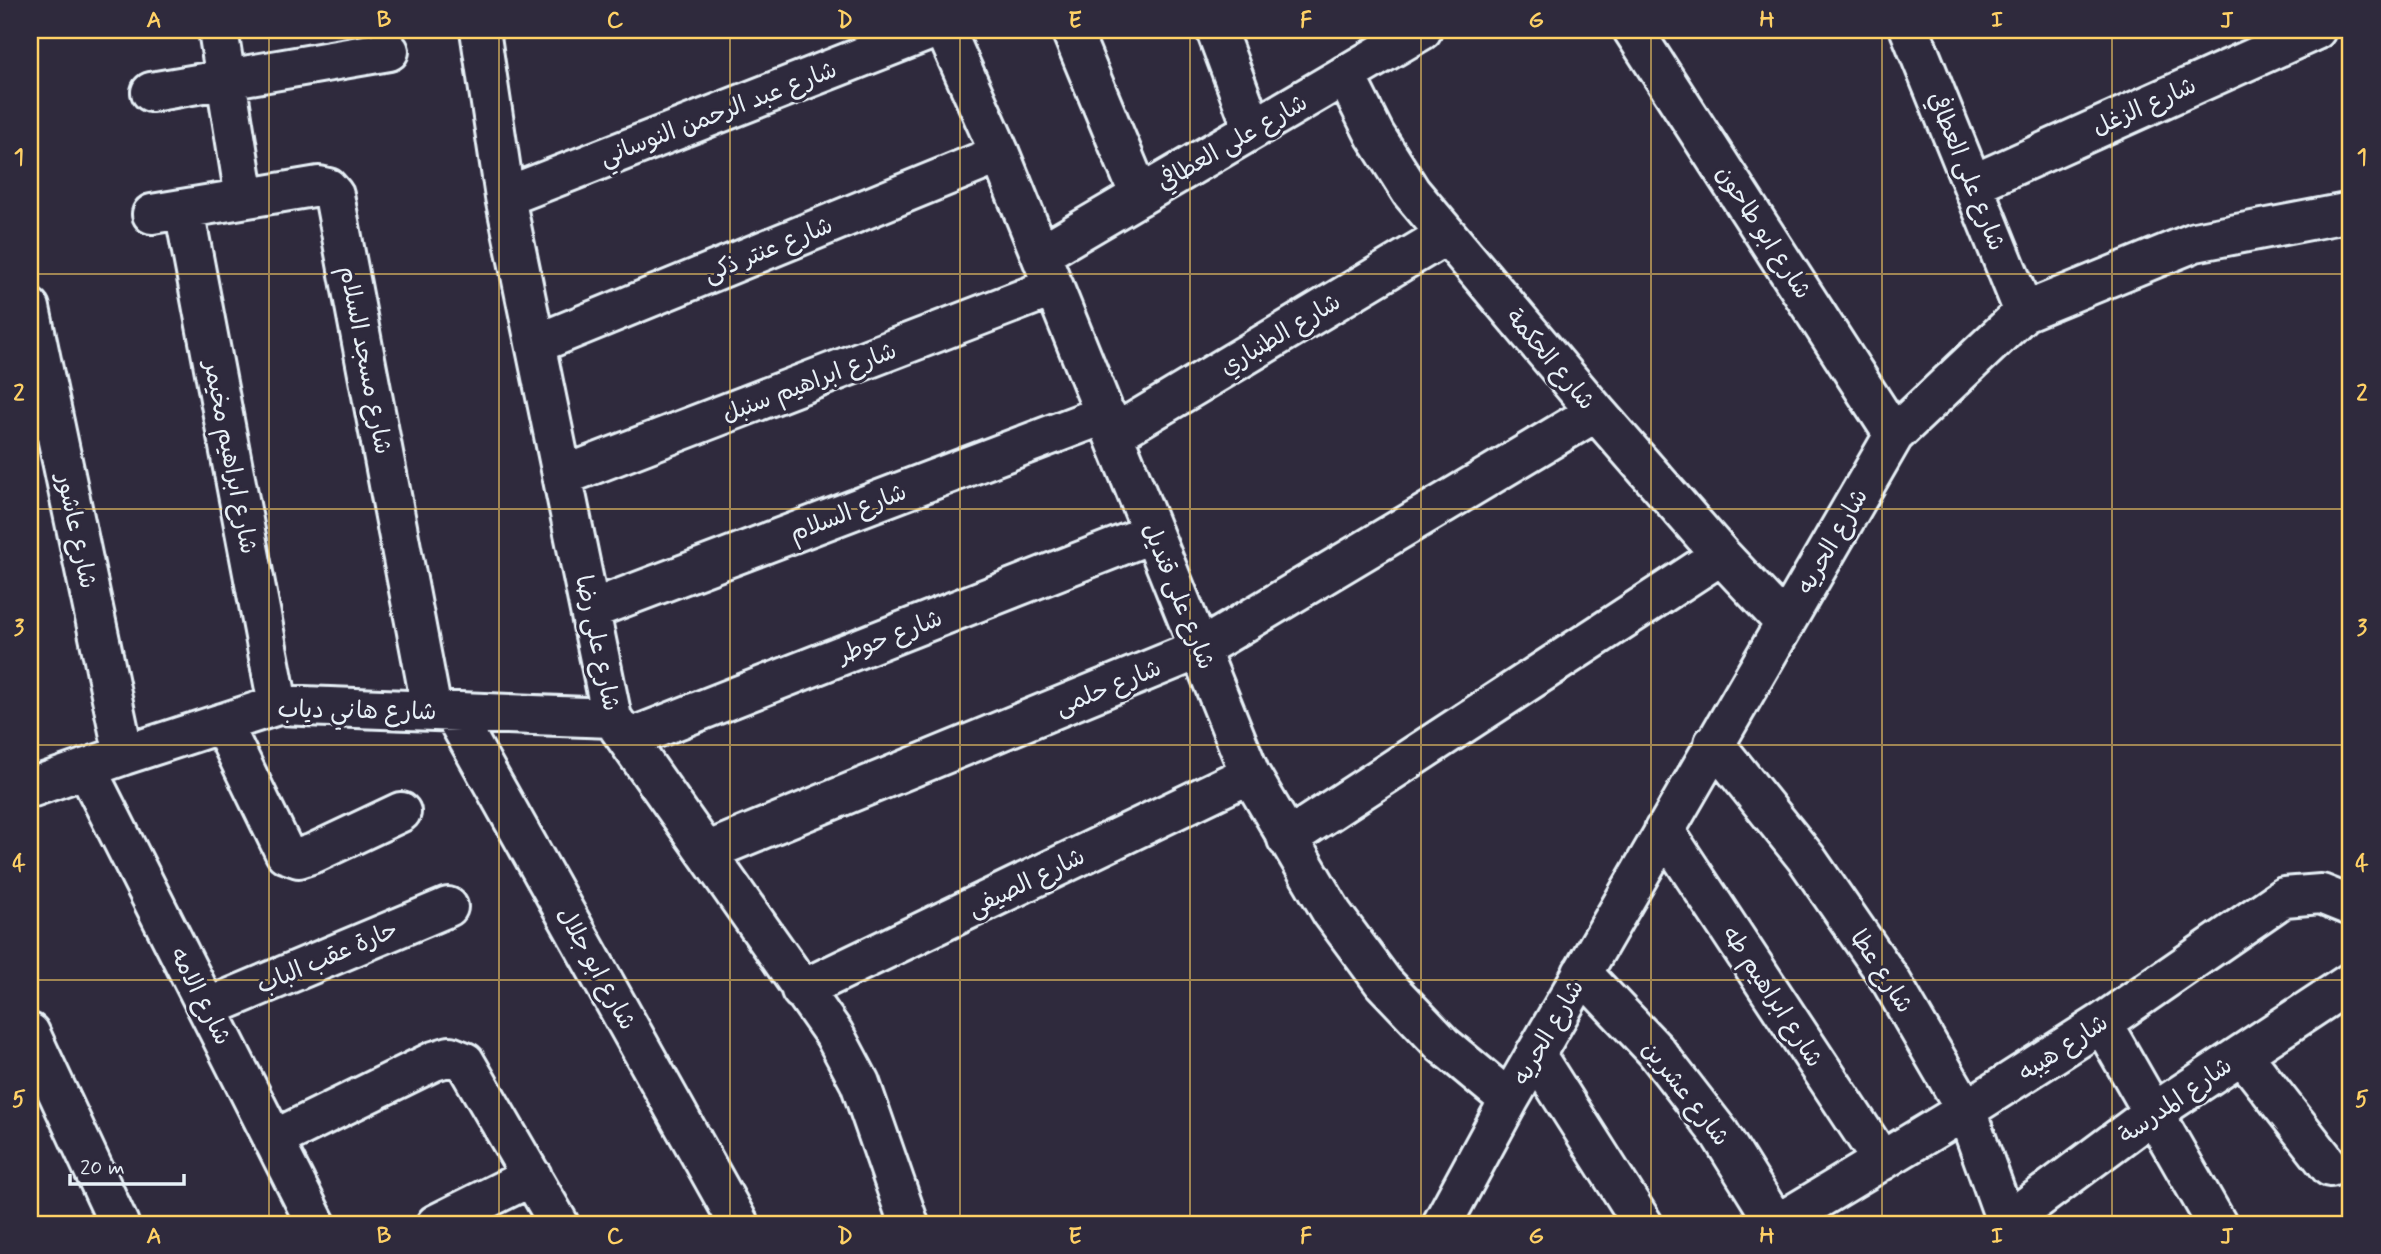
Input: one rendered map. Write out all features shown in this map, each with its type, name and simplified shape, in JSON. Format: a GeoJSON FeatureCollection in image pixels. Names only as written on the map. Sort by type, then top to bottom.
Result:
{"type":"FeatureCollection","features":[{"type":"Feature","properties":{"kind":"street"},"geometry":{"type":"LineString","coordinates":[[218,30],[245,198]]}},
{"type":"Feature","properties":{"kind":"street","name":"شارع عبد الرحمن النوساني"},"geometry":{"type":"LineString","coordinates":[[505,197],[931,30]]}},
{"type":"Feature","properties":{"kind":"street","name":"شارع على قنديل"},"geometry":{"type":"LineString","coordinates":[[945,30],[1000,153],[1250,774],[1332,913],[1383,982],[1443,1045],[1509,1100]]}},
{"type":"Feature","properties":{"kind":"street"},"geometry":{"type":"LineString","coordinates":[[1071,30],[1140,196]]}},
{"type":"Feature","properties":{"kind":"street"},"geometry":{"type":"LineString","coordinates":[[1216,30],[1253,130]]}},
{"type":"Feature","properties":{"kind":"street","name":"شارع ابو طاحون"},"geometry":{"type":"LineString","coordinates":[[1633,30],[1894,435]]}},
{"type":"Feature","properties":{"kind":"street","name":"شارع على العطافي"},"geometry":{"type":"LineString","coordinates":[[1910,30],[2024,312]]}},
{"type":"Feature","properties":{"kind":"street","name":"شارع الزغل"},"geometry":{"type":"LineString","coordinates":[[1973,184],[2316,30]]}},
{"type":"Feature","properties":{"kind":"street","name":"شارع على رضا"},"geometry":{"type":"LineString","coordinates":[[486,32],[505,197],[590,610],[620,729],[834,1034],[860,1083],[909,1224]]}},
{"type":"Feature","properties":{"kind":"street","name":"شارع على العطافي"},"geometry":{"type":"LineString","coordinates":[[1047,270],[1140,196],[1345,75],[1400,36]]}},
{"type":"Feature","properties":{"kind":"street"},"geometry":{"type":"LineString","coordinates":[[151,92],[389,51]]}},
{"type":"Feature","properties":{"kind":"street","name":"شارع الحكمة"},"geometry":{"type":"LineString","coordinates":[[1345,75],[1375,135],[1410,192],[1596,412],[1721,555],[1784,622]]}},
{"type":"Feature","properties":{"kind":"street","name":"شارع عنتر ذكى"},"geometry":{"type":"LineString","coordinates":[[536,344],[1000,153]]}},
{"type":"Feature","properties":{"kind":"street","name":"شارع مسجد السلام"},"geometry":{"type":"LineString","coordinates":[[168,211],[319,186],[328,188],[334,194],[442,712]]}},
{"type":"Feature","properties":{"kind":"street","name":"شارع ابراهيم مخيمر"},"geometry":{"type":"LineString","coordinates":[[168,211],[278,705]]}},
{"type":"Feature","properties":{"kind":"street","name":"شارع الحريه"},"geometry":{"type":"LineString","coordinates":[[1442,1224],[1535,1054],[1894,435],[2024,312],[2195,242],[2351,212]]}},
{"type":"Feature","properties":{"kind":"street","name":"شارع الطنباري"},"geometry":{"type":"LineString","coordinates":[[1110,424],[1446,234]]}},
{"type":"Feature","properties":{"kind":"street","name":"شارع ابراهيم سنبل"},"geometry":{"type":"LineString","coordinates":[[563,476],[1047,270]]}},
{"type":"Feature","properties":{"kind":"street","name":"شارع عاشور"},"geometry":{"type":"LineString","coordinates":[[30,308],[124,755]]}},
{"type":"Feature","properties":{"kind":"street","name":"شارع حلمى"},"geometry":{"type":"LineString","coordinates":[[706,852],[1200,649],[1596,412]]}},
{"type":"Feature","properties":{"kind":"street","name":"شارع السلام"},"geometry":{"type":"LineString","coordinates":[[590,610],[1110,424]]}},
{"type":"Feature","properties":{"kind":"street","name":"شارع حوطر"},"geometry":{"type":"LineString","coordinates":[[620,729],[1153,533]]}},
{"type":"Feature","properties":{"kind":"street"},"geometry":{"type":"LineString","coordinates":[[1287,839],[1721,555]]}},
{"type":"Feature","properties":{"kind":"street","name":"شارع هاني دياب"},"geometry":{"type":"LineString","coordinates":[[30,788],[278,705],[442,712],[620,729]]}},
{"type":"Feature","properties":{"kind":"street","name":"شارع ابو جلال"},"geometry":{"type":"LineString","coordinates":[[442,712],[739,1224]]}},
{"type":"Feature","properties":{"kind":"street"},"geometry":{"type":"LineString","coordinates":[[222,723],[285,853],[299,858],[314,853],[401,812]]}},
{"type":"Feature","properties":{"kind":"street","name":"شارع عطا"},"geometry":{"type":"LineString","coordinates":[[1714,743],[1823,881],[1891,981],[1966,1110],[2006,1224]]}},
{"type":"Feature","properties":{"kind":"street","name":"شارع الامه"},"geometry":{"type":"LineString","coordinates":[[86,768],[316,1224]]}},
{"type":"Feature","properties":{"kind":"street","name":"شارع الصيفى"},"geometry":{"type":"LineString","coordinates":[[802,990],[1250,774]]}},
{"type":"Feature","properties":{"kind":"street","name":"شارع ابراهيم طه"},"geometry":{"type":"LineString","coordinates":[[1664,830],[1882,1161]]}},
{"type":"Feature","properties":{"kind":"street","name":"شارع هيبه"},"geometry":{"type":"LineString","coordinates":[[1777,1224],[1966,1110],[2102,1023],[2284,897],[2321,894],[2351,906]]}},
{"type":"Feature","properties":{"kind":"street","name":"حارة عقب الباب"},"geometry":{"type":"LineString","coordinates":[[207,1008],[448,907]]}},
{"type":"Feature","properties":{"kind":"street","name":"شارع عشرين"},"geometry":{"type":"LineString","coordinates":[[1582,973],[1656,1050],[1720,1134],[1777,1224]]}},
{"type":"Feature","properties":{"kind":"street","name":"شارع المدرسة"},"geometry":{"type":"LineString","coordinates":[[2006,1224],[2153,1113],[2351,982]]}},
{"type":"Feature","properties":{"kind":"street"},"geometry":{"type":"LineString","coordinates":[[2102,1023],[2217,1224]]}},
{"type":"Feature","properties":{"kind":"street"},"geometry":{"type":"LineString","coordinates":[[30,1033],[119,1224]]}},
{"type":"Feature","properties":{"kind":"street"},"geometry":{"type":"LineString","coordinates":[[1535,1054],[1643,1224]]}},
{"type":"Feature","properties":{"kind":"street"},"geometry":{"type":"LineString","coordinates":[[2242,1054],[2330,1167]]}},
{"type":"Feature","properties":{"kind":"street"},"geometry":{"type":"LineString","coordinates":[[273,1140],[434,1061],[450,1056],[465,1062],[559,1224]]}},
{"type":"Feature","properties":{"kind":"street"},"geometry":{"type":"LineString","coordinates":[[436,1224],[532,1176]]}}]}
